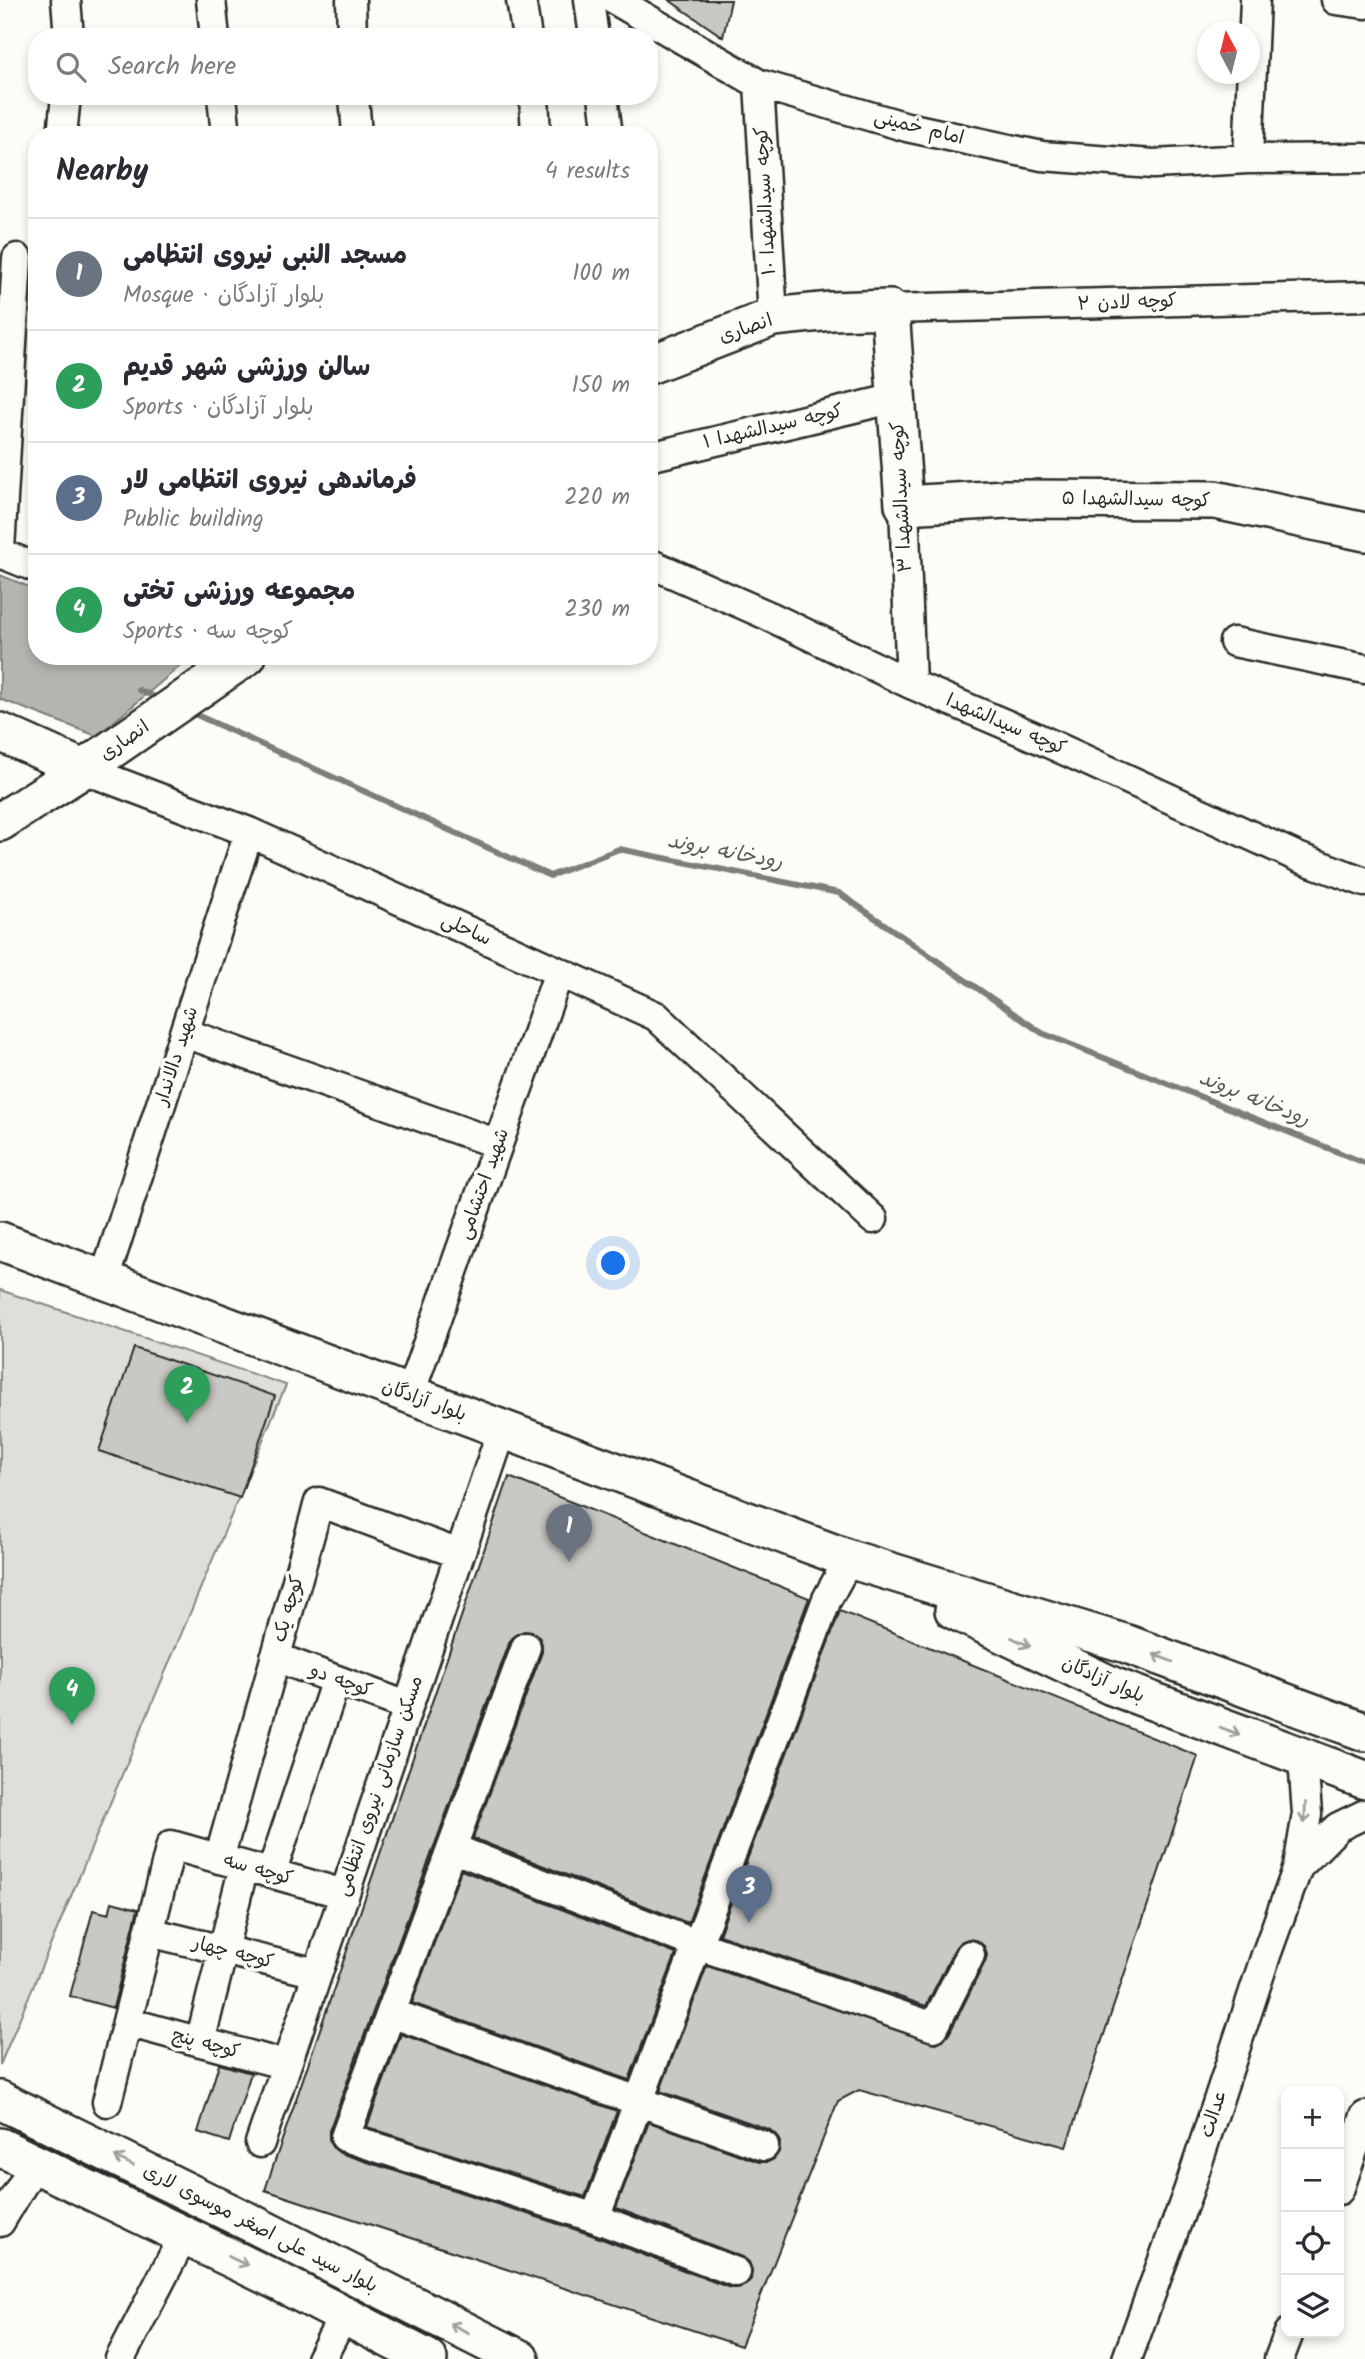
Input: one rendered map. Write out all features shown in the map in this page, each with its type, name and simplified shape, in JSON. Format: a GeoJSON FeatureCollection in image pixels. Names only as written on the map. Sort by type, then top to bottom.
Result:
{"type":"FeatureCollection","features":[{"type":"Feature","properties":{"kind":"main road","name":"انصاری"},"geometry":{"type":"LineString","coordinates":[[658,362],[773,317],[890,309]]}},
{"type":"Feature","properties":{"kind":"main road","name":"کوچه سیدالشهدا ۳"},"geometry":{"type":"LineString","coordinates":[[890,309],[904,505]]}},
{"type":"Feature","properties":{"kind":"main road","name":"کوچه سیدالشهدا ۵"},"geometry":{"type":"LineString","coordinates":[[904,505],[1006,499],[1215,500],[1365,532]]}},
{"type":"Feature","properties":{"kind":"main road","name":"انصاری"},"geometry":{"type":"LineString","coordinates":[[0,822],[83,769],[234,665]]}},
{"type":"Feature","properties":{"kind":"main road","name":"ساحلی"},"geometry":{"type":"LineString","coordinates":[[0,732],[83,769]]}},
{"type":"Feature","properties":{"kind":"main road","name":"بلوار آزادگان"},"geometry":{"type":"LineString","coordinates":[[0,1241],[849,1559],[1127,1644],[1365,1732]]}},
{"type":"Feature","properties":{"kind":"main road","name":"بلوار آزادگان"},"geometry":{"type":"LineString","coordinates":[[849,1559],[1112,1686],[1365,1780]]}},
{"type":"Feature","properties":{"kind":"main road","name":"بلوار سید علی اصغر موسوی لاری"},"geometry":{"type":"LineString","coordinates":[[0,2100],[520,2359]]}},
{"type":"Feature","properties":{"kind":"main road","name":"بلوار سید علی اصغر موسوی لاری"},"geometry":{"type":"LineString","coordinates":[[0,2147],[184,2235],[428,2359]]}},
{"type":"Feature","properties":{"kind":"street"},"geometry":{"type":"LineString","coordinates":[[66,0],[68,28]]}},
{"type":"Feature","properties":{"kind":"street"},"geometry":{"type":"LineString","coordinates":[[211,0],[214,28]]}},
{"type":"Feature","properties":{"kind":"street"},"geometry":{"type":"LineString","coordinates":[[351,0],[352,28]]}},
{"type":"Feature","properties":{"kind":"street"},"geometry":{"type":"LineString","coordinates":[[521,0],[526,28]]}},
{"type":"Feature","properties":{"kind":"street"},"geometry":{"type":"LineString","coordinates":[[589,0],[593,28]]}},
{"type":"Feature","properties":{"kind":"street","name":"امام خمینی"},"geometry":{"type":"LineString","coordinates":[[615,0],[759,85],[907,127],[1042,156],[1153,164],[1248,159],[1365,158]]}},
{"type":"Feature","properties":{"kind":"street"},"geometry":{"type":"LineString","coordinates":[[1248,159],[1255,0]]}},
{"type":"Feature","properties":{"kind":"street"},"geometry":{"type":"LineString","coordinates":[[1336,0],[1365,5]]}},
{"type":"Feature","properties":{"kind":"street","name":"کوچه سیدالشهدا ۱۰"},"geometry":{"type":"LineString","coordinates":[[759,85],[773,317]]}},
{"type":"Feature","properties":{"kind":"street"},"geometry":{"type":"LineString","coordinates":[[63,126],[65,105]]}},
{"type":"Feature","properties":{"kind":"street"},"geometry":{"type":"LineString","coordinates":[[223,105],[225,126]]}},
{"type":"Feature","properties":{"kind":"street"},"geometry":{"type":"LineString","coordinates":[[355,105],[356,126]]}},
{"type":"Feature","properties":{"kind":"street"},"geometry":{"type":"LineString","coordinates":[[534,105],[536,126]]}},
{"type":"Feature","properties":{"kind":"street"},"geometry":{"type":"LineString","coordinates":[[604,105],[607,126]]}},
{"type":"Feature","properties":{"kind":"street"},"geometry":{"type":"LineString","coordinates":[[12,259],[0,552],[28,564]]}},
{"type":"Feature","properties":{"kind":"street","name":"کوچه لادن ۲"},"geometry":{"type":"LineString","coordinates":[[890,309],[1365,296]]}},
{"type":"Feature","properties":{"kind":"street","name":"کوچه سیدالشهدا ۱"},"geometry":{"type":"LineString","coordinates":[[658,455],[896,398]]}},
{"type":"Feature","properties":{"kind":"street","name":"کوچه سیدالشهدا ۳"},"geometry":{"type":"LineString","coordinates":[[904,505],[911,684]]}},
{"type":"Feature","properties":{"kind":"street","name":"کوچه سیدالشهدا"},"geometry":{"type":"LineString","coordinates":[[658,567],[769,616],[911,684],[1033,736],[1300,858],[1365,882]]}},
{"type":"Feature","properties":{"kind":"street"},"geometry":{"type":"LineString","coordinates":[[1234,642],[1365,668]]}},
{"type":"Feature","properties":{"kind":"street","name":"ساحلی"},"geometry":{"type":"LineString","coordinates":[[83,769],[249,832],[656,1016],[873,1219]]}},
{"type":"Feature","properties":{"kind":"street","name":"شهید دالاندار"},"geometry":{"type":"LineString","coordinates":[[104,1280],[249,832]]}},
{"type":"Feature","properties":{"kind":"street","name":"شهید احتشامی"},"geometry":{"type":"LineString","coordinates":[[409,1396],[559,972]]}},
{"type":"Feature","properties":{"kind":"street"},"geometry":{"type":"LineString","coordinates":[[185,1033],[498,1144]]}},
{"type":"Feature","properties":{"kind":"street","name":"مسکن سازمانی نیروی انتظامی"},"geometry":{"type":"LineString","coordinates":[[260,2143],[502,1430]]}},
{"type":"Feature","properties":{"kind":"street","name":"کوچه یک"},"geometry":{"type":"LineString","coordinates":[[200,2042],[222,1950],[232,1863],[275,1657],[319,1502],[459,1554]]}},
{"type":"Feature","properties":{"kind":"street"},"geometry":{"type":"LineString","coordinates":[[595,2218],[827,1599],[849,1559]]}},
{"type":"Feature","properties":{"kind":"street"},"geometry":{"type":"LineString","coordinates":[[526,1647],[345,2137],[595,2218],[736,2272]]}},
{"type":"Feature","properties":{"kind":"street","name":"کوچه دو"},"geometry":{"type":"LineString","coordinates":[[275,1657],[408,1706]]}},
{"type":"Feature","properties":{"kind":"street"},"geometry":{"type":"LineString","coordinates":[[271,1874],[336,1680]]}},
{"type":"Feature","properties":{"kind":"street"},"geometry":{"type":"LineString","coordinates":[[1298,1867],[1307,1814],[1303,1758]]}},
{"type":"Feature","properties":{"kind":"street"},"geometry":{"type":"LineString","coordinates":[[1298,1867],[1338,1827],[1365,1814]]}},
{"type":"Feature","properties":{"kind":"street","name":"کوچه سه"},"geometry":{"type":"LineString","coordinates":[[149,1932],[171,1846],[344,1894]]}},
{"type":"Feature","properties":{"kind":"street"},"geometry":{"type":"LineString","coordinates":[[452,1848],[698,1945],[934,2027],[970,1955]]}},
{"type":"Feature","properties":{"kind":"street","name":"عدالت"},"geometry":{"type":"LineString","coordinates":[[1127,2359],[1189,2189],[1298,1867]]}},
{"type":"Feature","properties":{"kind":"street"},"geometry":{"type":"LineString","coordinates":[[107,2102],[149,1932]]}},
{"type":"Feature","properties":{"kind":"street","name":"کوچه چهار"},"geometry":{"type":"LineString","coordinates":[[149,1932],[317,1973]]}},
{"type":"Feature","properties":{"kind":"street"},"geometry":{"type":"LineString","coordinates":[[391,2013],[764,2146]]}},
{"type":"Feature","properties":{"kind":"street","name":"کوچه پنج"},"geometry":{"type":"LineString","coordinates":[[127,2022],[286,2065]]}},
{"type":"Feature","properties":{"kind":"street"},"geometry":{"type":"LineString","coordinates":[[1344,2176],[1365,2116]]}},
{"type":"Feature","properties":{"kind":"street"},"geometry":{"type":"LineString","coordinates":[[0,2222],[34,2165]]}},
{"type":"Feature","properties":{"kind":"street"},"geometry":{"type":"LineString","coordinates":[[120,2359],[184,2235]]}},
{"type":"Feature","properties":{"kind":"street"},"geometry":{"type":"LineString","coordinates":[[321,2359],[344,2315]]}},
{"type":"Feature","properties":{"kind":"street"},"geometry":{"type":"LineString","coordinates":[[1279,2359],[1287,2338]]}},
{"type":"Feature","properties":{"kind":"shaded area"},"geometry":{"type":"Polygon","coordinates":[[[0,575],[28,586],[28,665],[181,665],[97,736],[0,699],[0,575]]]}},
{"type":"Feature","properties":{"kind":"shaded area"},"geometry":{"type":"Polygon","coordinates":[[[0,1290],[286,1385],[0,2065],[0,1290]]]}},
{"type":"Feature","properties":{"kind":"building"},"geometry":{"type":"Polygon","coordinates":[[[669,0],[731,0],[723,37],[669,0]]]}},
{"type":"Feature","properties":{"kind":"building"},"geometry":{"type":"Polygon","coordinates":[[[134,1348],[275,1396],[240,1498],[99,1451],[134,1348]]]}},
{"type":"Feature","properties":{"kind":"building"},"geometry":{"type":"Polygon","coordinates":[[[509,1477],[809,1598],[688,1923],[473,1838],[542,1652],[539,1637],[532,1632],[524,1631],[515,1635],[510,1641],[329,2131],[332,2147],[340,2153],[589,2234],[730,2288],[746,2285],[751,2279],[752,2270],[743,2257],[616,2208],[649,2122],[759,2162],[774,2159],[779,2152],[780,2142],[770,2130],[660,2091],[707,1966],[936,2043],[943,2041],[949,2034],[987,1955],[984,1946],[978,1941],[968,1939],[960,1942],[926,2006],[719,1935],[840,1611],[1198,1756],[1066,2147],[859,2090],[838,2101],[741,2346],[265,2190],[509,1477]]]}},
{"type":"Feature","properties":{"kind":"building"},"geometry":{"type":"Polygon","coordinates":[[[461,1870],[676,1954],[629,2080],[412,2003],[461,1870]]]}},
{"type":"Feature","properties":{"kind":"building"},"geometry":{"type":"Polygon","coordinates":[[[112,1902],[138,1909],[113,2008],[70,1996],[93,1910],[109,1914],[112,1902]]]}},
{"type":"Feature","properties":{"kind":"building"},"geometry":{"type":"Polygon","coordinates":[[[401,2034],[617,2111],[585,2197],[367,2127],[401,2034]]]}},
{"type":"Feature","properties":{"kind":"building"},"geometry":{"type":"Polygon","coordinates":[[[219,2064],[251,2073],[229,2142],[198,2132],[219,2064]]]}},
{"type":"Feature","properties":{"kind":"waterway","name":"رودخانه بروند"},"geometry":{"type":"LineString","coordinates":[[139,690],[162,700]]}},
{"type":"Feature","properties":{"kind":"waterway","name":"رودخانه بروند"},"geometry":{"type":"LineString","coordinates":[[188,711],[550,876],[619,849],[839,893],[1042,1033],[1365,1163]]}},
{"type":"Feature","properties":{"kind":"place","name":"سالن ورزشی شهر قدیم"},"geometry":{"type":"Point","coordinates":[187,1423]}},
{"type":"Feature","properties":{"kind":"place","name":"مسجد النبی نیروی انتظامی"},"geometry":{"type":"Point","coordinates":[569,1562]}},
{"type":"Feature","properties":{"kind":"place","name":"مجموعه ورزشی تختی"},"geometry":{"type":"Point","coordinates":[72,1725]}},
{"type":"Feature","properties":{"kind":"place","name":"فرماندهی نیروی انتظامی لار"},"geometry":{"type":"Point","coordinates":[749,1923]}}]}
